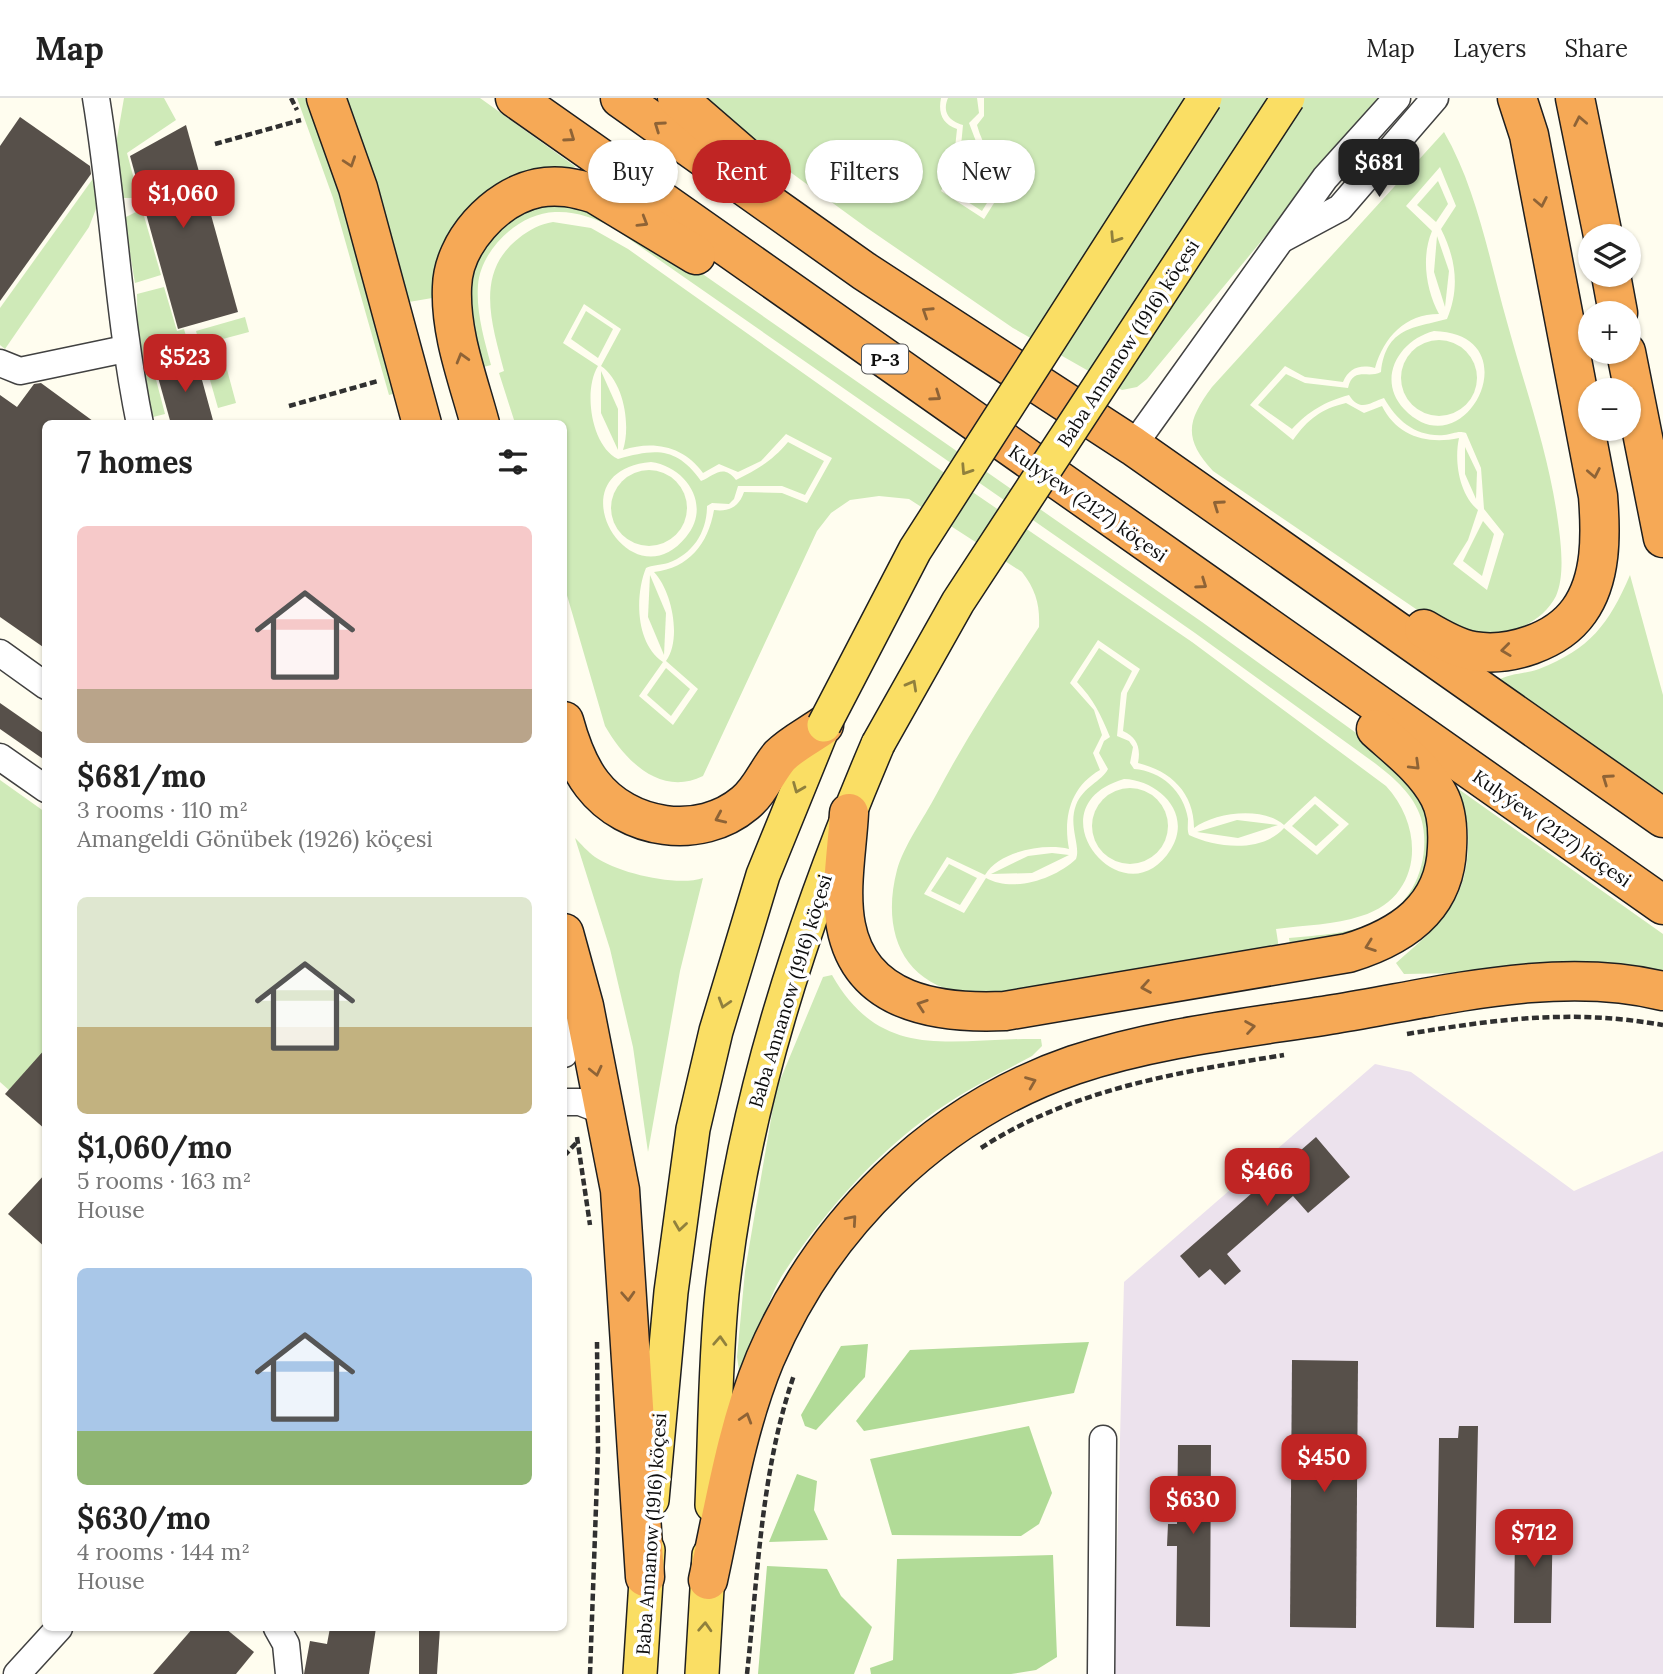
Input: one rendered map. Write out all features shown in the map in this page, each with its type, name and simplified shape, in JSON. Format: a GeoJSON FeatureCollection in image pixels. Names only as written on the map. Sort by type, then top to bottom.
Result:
{"type":"FeatureCollection","features":[{"type":"Feature","properties":{"kind":"highway","name":"Kulyýew (2127) köçesi"},"geometry":{"type":"LineString","coordinates":[[515,98],[1255,621],[1663,905]]}},
{"type":"Feature","properties":{"kind":"highway"},"geometry":{"type":"LineString","coordinates":[[620,98],[864,271],[1133,446],[1663,818]]}},
{"type":"Feature","properties":{"kind":"highway"},"geometry":{"type":"LineString","coordinates":[[677,98],[721,139],[789,193],[864,271]]}},
{"type":"Feature","properties":{"kind":"highway"},"geometry":{"type":"LineString","coordinates":[[1245,163],[1298,98]]}},
{"type":"Feature","properties":{"kind":"highway"},"geometry":{"type":"LineString","coordinates":[[1294,558],[1446,642],[1471,650],[1488,652],[1535,644],[1556,633],[1580,611],[1589,592],[1597,561],[1598,496],[1528,135],[1517,98]]}},
{"type":"Feature","properties":{"kind":"highway"},"geometry":{"type":"LineString","coordinates":[[1576,98],[1601,224]]}},
{"type":"Feature","properties":{"kind":"highway"},"geometry":{"type":"LineString","coordinates":[[314,109],[358,188],[421,420]]}},
{"type":"Feature","properties":{"kind":"highway"},"geometry":{"type":"LineString","coordinates":[[479,420],[454,331],[452,284],[455,267],[465,245],[488,215],[504,202],[537,188],[561,186],[596,194],[754,289],[842,330]]}},
{"type":"Feature","properties":{"kind":"highway"},"geometry":{"type":"LineString","coordinates":[[1628,364],[1663,538]]}},
{"type":"Feature","properties":{"kind":"highway"},"geometry":{"type":"LineString","coordinates":[[849,813],[844,901],[852,946],[862,962],[889,990],[929,1008],[950,1012],[1005,1011],[1349,953],[1374,945],[1420,916],[1439,888],[1447,858],[1443,805],[1425,775],[1409,759],[1255,621]]}},
{"type":"Feature","properties":{"kind":"highway"},"geometry":{"type":"LineString","coordinates":[[567,729],[580,764],[600,793],[629,814],[667,826],[694,826],[729,814],[761,786],[780,756],[824,725]]}},
{"type":"Feature","properties":{"kind":"highway"},"geometry":{"type":"LineString","coordinates":[[567,944],[584,1006],[580,1105],[621,1203],[645,1577]]}},
{"type":"Feature","properties":{"kind":"highway"},"geometry":{"type":"LineString","coordinates":[[708,1580],[747,1413],[765,1360],[811,1270],[848,1223],[907,1162],[975,1112],[1022,1086],[1074,1065],[1163,1041],[1524,985],[1615,984],[1663,991]]}},
{"type":"Feature","properties":{"kind":"main road","name":"Baba Annanow (1916) köçesi"},"geometry":{"type":"LineString","coordinates":[[702,1674],[722,1293],[747,1136],[770,1045],[814,902],[878,744],[958,602],[1288,98]]}},
{"type":"Feature","properties":{"kind":"main road","name":"Baba Annanow (1916) köçesi"},"geometry":{"type":"LineString","coordinates":[[640,1674],[645,1577],[671,1292],[693,1129],[716,1031],[763,875],[824,725],[915,550],[1197,107]]}},
{"type":"Feature","properties":{"kind":"street"},"geometry":{"type":"LineString","coordinates":[[96,98],[109,175],[125,349],[139,420]]}},
{"type":"Feature","properties":{"kind":"street"},"geometry":{"type":"LineString","coordinates":[[1133,446],[1325,178],[1397,98]]}},
{"type":"Feature","properties":{"kind":"street"},"geometry":{"type":"LineString","coordinates":[[1277,242],[1340,208],[1435,98]]}},
{"type":"Feature","properties":{"kind":"street"},"geometry":{"type":"LineString","coordinates":[[0,363],[20,371],[125,349]]}},
{"type":"Feature","properties":{"kind":"street"},"geometry":{"type":"LineString","coordinates":[[0,653],[42,683]]}},
{"type":"Feature","properties":{"kind":"street"},"geometry":{"type":"LineString","coordinates":[[0,757],[42,786]]}},
{"type":"Feature","properties":{"kind":"street"},"geometry":{"type":"LineString","coordinates":[[567,1047],[584,1006]]}},
{"type":"Feature","properties":{"kind":"street"},"geometry":{"type":"LineString","coordinates":[[1101,1674],[1103,1439]]}},
{"type":"Feature","properties":{"kind":"street"},"geometry":{"type":"LineString","coordinates":[[17,1674],[56,1631]]}},
{"type":"Feature","properties":{"kind":"street"},"geometry":{"type":"LineString","coordinates":[[279,1631],[286,1644],[289,1674]]}},
{"type":"Feature","properties":{"kind":"path"},"geometry":{"type":"LineString","coordinates":[[215,144],[314,109]]}},
{"type":"Feature","properties":{"kind":"path"},"geometry":{"type":"LineString","coordinates":[[289,407],[379,381]]}},
{"type":"Feature","properties":{"kind":"path"},"geometry":{"type":"LineString","coordinates":[[1400,1035],[1554,1015],[1606,1017],[1663,1025]]}},
{"type":"Feature","properties":{"kind":"path"},"geometry":{"type":"LineString","coordinates":[[979,1149],[1034,1118],[1096,1093],[1178,1073],[1291,1054]]}},
{"type":"Feature","properties":{"kind":"path"},"geometry":{"type":"LineString","coordinates":[[580,1105],[577,1142],[590,1228]]}},
{"type":"Feature","properties":{"kind":"path"},"geometry":{"type":"LineString","coordinates":[[567,1153],[577,1142]]}},
{"type":"Feature","properties":{"kind":"path"},"geometry":{"type":"LineString","coordinates":[[590,1674],[598,1451],[597,1334]]}},
{"type":"Feature","properties":{"kind":"path"},"geometry":{"type":"LineString","coordinates":[[747,1674],[769,1467],[776,1431],[796,1370]]}},
{"type":"Feature","properties":{"kind":"shaded area"},"geometry":{"type":"Polygon","coordinates":[[[1375,1064],[1411,1072],[1574,1191],[1663,1151],[1663,1674],[1114,1674],[1124,1282],[1375,1064]]]}},
{"type":"Feature","properties":{"kind":"green space"},"geometry":{"type":"Polygon","coordinates":[[[124,98],[164,98],[176,120],[127,153],[139,198],[119,198],[115,150],[124,98]]]}},
{"type":"Feature","properties":{"kind":"green space"},"geometry":{"type":"Polygon","coordinates":[[[297,98],[313,98],[403,391],[389,395],[333,198],[297,98]]]}},
{"type":"Feature","properties":{"kind":"green space"},"geometry":{"type":"Polygon","coordinates":[[[341,98],[480,98],[576,167],[552,171],[438,297],[403,303],[341,98]]]}},
{"type":"Feature","properties":{"kind":"green space"},"geometry":{"type":"Polygon","coordinates":[[[694,98],[941,98],[942,117],[957,129],[956,140],[937,140],[937,203],[959,203],[984,219],[994,203],[1035,203],[1035,140],[982,140],[977,125],[984,116],[984,98],[1380,98],[1147,379],[1137,387],[1122,390],[1013,328],[833,203],[923,203],[923,140],[805,140],[805,183],[791,173],[791,140],[746,140],[694,98]]]}},
{"type":"Feature","properties":{"kind":"green space"},"geometry":{"type":"Polygon","coordinates":[[[948,98],[977,98],[979,113],[969,123],[975,140],[962,140],[963,125],[948,115],[948,98]]]}},
{"type":"Feature","properties":{"kind":"green space"},"geometry":{"type":"Polygon","coordinates":[[[1444,132],[1474,201],[1549,471],[1561,549],[1561,579],[1550,606],[1522,627],[1499,634],[1470,634],[1435,622],[1213,471],[1197,449],[1192,429],[1197,410],[1212,387],[1444,132]],[[1440,167],[1406,206],[1432,231],[1426,262],[1428,284],[1439,314],[1416,318],[1398,329],[1384,346],[1375,368],[1356,368],[1348,373],[1343,382],[1305,377],[1285,366],[1250,405],[1293,440],[1316,416],[1329,408],[1346,403],[1364,413],[1382,406],[1396,425],[1414,436],[1436,440],[1459,438],[1459,477],[1466,495],[1478,510],[1468,540],[1453,564],[1487,590],[1504,534],[1484,509],[1481,468],[1466,433],[1434,435],[1416,430],[1395,414],[1384,398],[1361,405],[1349,395],[1340,398],[1324,404],[1292,429],[1258,405],[1286,374],[1305,383],[1348,388],[1350,381],[1357,375],[1381,372],[1384,357],[1395,338],[1413,328],[1447,319],[1454,296],[1455,274],[1441,229],[1456,206],[1440,167]],[[1434,331],[1411,343],[1402,352],[1395,362],[1392,385],[1404,409],[1427,424],[1448,424],[1467,413],[1479,395],[1485,374],[1480,353],[1464,338],[1434,331]]]}},
{"type":"Feature","properties":{"kind":"green space"},"geometry":{"type":"Polygon","coordinates":[[[97,173],[99,201],[89,227],[5,349],[0,345],[0,308],[97,173]]]}},
{"type":"Feature","properties":{"kind":"green space"},"geometry":{"type":"Polygon","coordinates":[[[1438,181],[1448,204],[1436,222],[1417,205],[1438,181]]]}},
{"type":"Feature","properties":{"kind":"green space"},"geometry":{"type":"Polygon","coordinates":[[[550,199],[638,229],[1202,622],[1384,753],[1425,796],[1435,855],[1406,914],[1291,951],[1289,938],[1335,933],[1369,925],[1392,912],[1411,890],[1422,862],[1424,833],[1418,810],[1403,788],[1376,764],[1195,633],[612,227],[585,216],[555,212],[528,219],[504,235],[486,259],[478,285],[479,315],[491,365],[480,368],[466,277],[497,225],[550,199]]]}},
{"type":"Feature","properties":{"kind":"green space"},"geometry":{"type":"Polygon","coordinates":[[[969,203],[987,203],[982,211],[969,203]]]}},
{"type":"Feature","properties":{"kind":"green space"},"geometry":{"type":"Polygon","coordinates":[[[142,209],[161,275],[135,283],[124,218],[142,209]]]}},
{"type":"Feature","properties":{"kind":"green space"},"geometry":{"type":"Polygon","coordinates":[[[553,222],[591,228],[628,249],[933,465],[1192,642],[1386,786],[1399,803],[1412,841],[1406,878],[1397,894],[1381,907],[1351,919],[1276,929],[1280,955],[1004,996],[962,993],[941,987],[923,977],[910,964],[894,931],[893,891],[897,870],[909,841],[960,752],[1039,627],[1039,619],[1034,592],[1022,572],[909,499],[879,496],[850,500],[831,513],[817,531],[703,776],[673,782],[659,779],[634,763],[605,726],[567,595],[567,420],[514,420],[499,373],[504,371],[492,317],[491,283],[505,252],[519,238],[535,228],[553,222]],[[584,304],[563,343],[598,366],[591,389],[592,417],[601,442],[618,459],[643,453],[664,453],[683,461],[701,481],[723,472],[736,480],[764,464],[788,442],[824,461],[805,495],[782,486],[738,486],[734,499],[729,504],[712,503],[707,506],[701,533],[685,554],[668,563],[646,568],[639,605],[642,631],[654,654],[663,662],[639,696],[673,725],[698,689],[666,661],[673,640],[673,615],[666,591],[654,572],[666,570],[687,560],[702,544],[714,510],[733,507],[744,492],[782,493],[807,503],[832,458],[786,434],[761,461],[738,472],[719,464],[703,473],[687,457],[667,448],[645,446],[623,450],[626,429],[624,405],[615,382],[601,366],[621,329],[584,304]],[[651,462],[621,471],[606,487],[603,508],[610,529],[624,546],[643,556],[664,554],[686,537],[697,513],[692,490],[685,480],[664,465],[651,462]],[[1098,640],[1070,683],[1094,710],[1102,735],[1093,753],[1100,770],[1082,785],[1071,804],[1067,826],[1069,849],[1047,847],[1023,851],[1001,860],[985,875],[947,857],[924,894],[964,913],[986,878],[1009,884],[1033,882],[1057,873],[1076,859],[1073,820],[1076,805],[1083,793],[1108,769],[1099,753],[1104,741],[1110,737],[1096,708],[1077,682],[1099,648],[1132,671],[1121,693],[1117,736],[1129,741],[1133,747],[1130,763],[1134,769],[1162,778],[1176,791],[1186,809],[1189,835],[1212,843],[1238,846],[1264,841],[1284,828],[1317,855],[1349,824],[1315,796],[1284,825],[1264,815],[1239,813],[1214,818],[1194,828],[1193,815],[1185,794],[1161,772],[1138,763],[1137,744],[1132,736],[1123,731],[1127,693],[1140,669],[1098,640]],[[1124,779],[1097,793],[1084,812],[1085,833],[1094,853],[1111,867],[1131,874],[1152,869],[1171,849],[1177,836],[1178,823],[1175,811],[1160,792],[1149,785],[1124,779]]]}},
{"type":"Feature","properties":{"kind":"green space"},"geometry":{"type":"Polygon","coordinates":[[[1437,236],[1449,271],[1445,307],[1434,272],[1437,236]]]}},
{"type":"Feature","properties":{"kind":"green space"},"geometry":{"type":"Polygon","coordinates":[[[164,287],[177,331],[184,329],[192,357],[153,368],[165,414],[153,417],[138,364],[137,294],[164,287]]]}},
{"type":"Feature","properties":{"kind":"green space"},"geometry":{"type":"Polygon","coordinates":[[[586,311],[613,329],[598,358],[571,339],[586,311]]]}},
{"type":"Feature","properties":{"kind":"green space"},"geometry":{"type":"Polygon","coordinates":[[[245,317],[249,332],[219,340],[236,403],[218,408],[196,331],[245,317]]]}},
{"type":"Feature","properties":{"kind":"green space"},"geometry":{"type":"Polygon","coordinates":[[[1439,340],[1453,343],[1466,351],[1474,364],[1477,378],[1474,392],[1466,405],[1453,413],[1439,416],[1425,413],[1412,405],[1404,392],[1401,378],[1404,364],[1412,351],[1425,343],[1439,340]]]}},
{"type":"Feature","properties":{"kind":"green space"},"geometry":{"type":"Polygon","coordinates":[[[601,371],[618,409],[618,450],[601,413],[601,371]]]}},
{"type":"Feature","properties":{"kind":"green space"},"geometry":{"type":"Polygon","coordinates":[[[1465,447],[1477,472],[1476,499],[1465,474],[1465,447]]]}},
{"type":"Feature","properties":{"kind":"green space"},"geometry":{"type":"Polygon","coordinates":[[[649,470],[663,473],[676,481],[684,494],[687,508],[684,522],[676,535],[663,543],[649,546],[635,543],[622,535],[614,522],[611,508],[614,494],[622,481],[635,473],[649,470]]]}},
{"type":"Feature","properties":{"kind":"green space"},"geometry":{"type":"Polygon","coordinates":[[[1483,521],[1494,534],[1482,576],[1463,561],[1483,521]]]}},
{"type":"Feature","properties":{"kind":"green space"},"geometry":{"type":"Polygon","coordinates":[[[650,575],[666,613],[664,655],[648,617],[650,575]]]}},
{"type":"Feature","properties":{"kind":"green space"},"geometry":{"type":"Polygon","coordinates":[[[1630,575],[1663,695],[1663,800],[1497,681],[1539,669],[1572,653],[1585,643],[1614,608],[1630,575]]]}},
{"type":"Feature","properties":{"kind":"green space"},"geometry":{"type":"Polygon","coordinates":[[[666,668],[690,689],[671,716],[647,695],[666,668]]]}},
{"type":"Feature","properties":{"kind":"green space"},"geometry":{"type":"Polygon","coordinates":[[[0,780],[42,810],[42,1072],[19,1099],[0,1082],[0,780]]]}},
{"type":"Feature","properties":{"kind":"green space"},"geometry":{"type":"Polygon","coordinates":[[[1130,788],[1144,791],[1157,799],[1165,812],[1168,826],[1165,840],[1157,853],[1144,861],[1130,864],[1116,861],[1103,853],[1095,840],[1092,826],[1095,812],[1103,799],[1116,791],[1130,788]]]}},
{"type":"Feature","properties":{"kind":"green space"},"geometry":{"type":"Polygon","coordinates":[[[1457,788],[1663,934],[1663,978],[1520,972],[1404,974],[1396,963],[1428,935],[1451,907],[1465,874],[1468,830],[1457,788]]]}},
{"type":"Feature","properties":{"kind":"green space"},"geometry":{"type":"Polygon","coordinates":[[[1315,804],[1339,825],[1316,846],[1292,826],[1315,804]]]}},
{"type":"Feature","properties":{"kind":"green space"},"geometry":{"type":"Polygon","coordinates":[[[1237,820],[1278,825],[1238,838],[1197,832],[1237,820]]]}},
{"type":"Feature","properties":{"kind":"green space"},"geometry":{"type":"Polygon","coordinates":[[[575,838],[595,857],[632,873],[663,880],[703,878],[680,971],[648,1152],[633,1047],[610,949],[575,838]]]}},
{"type":"Feature","properties":{"kind":"green space"},"geometry":{"type":"Polygon","coordinates":[[[1052,853],[1069,855],[1032,873],[991,874],[1028,856],[1052,853]]]}},
{"type":"Feature","properties":{"kind":"green space"},"geometry":{"type":"Polygon","coordinates":[[[949,864],[977,878],[960,905],[931,891],[949,864]]]}},
{"type":"Feature","properties":{"kind":"green space"},"geometry":{"type":"Polygon","coordinates":[[[832,975],[852,1004],[874,1023],[898,1034],[923,1040],[950,1042],[1041,1039],[1042,1046],[1032,1056],[969,1090],[924,1120],[858,1179],[819,1224],[785,1271],[772,1295],[744,1370],[739,1370],[737,1357],[745,1271],[776,1090],[823,977],[832,975]]]}},
{"type":"Feature","properties":{"kind":"green space"},"geometry":{"type":"Polygon","coordinates":[[[1089,1342],[1074,1393],[864,1431],[856,1421],[910,1350],[1089,1342]]]}},
{"type":"Feature","properties":{"kind":"green space"},"geometry":{"type":"Polygon","coordinates":[[[868,1344],[865,1377],[816,1430],[805,1426],[801,1415],[841,1346],[868,1344]]]}},
{"type":"Feature","properties":{"kind":"green space"},"geometry":{"type":"Polygon","coordinates":[[[1029,1426],[1052,1493],[1039,1524],[1021,1536],[892,1535],[870,1459],[1029,1426]]]}},
{"type":"Feature","properties":{"kind":"green space"},"geometry":{"type":"Polygon","coordinates":[[[797,1474],[817,1481],[814,1510],[828,1540],[769,1542],[797,1474]]]}},
{"type":"Feature","properties":{"kind":"green space"},"geometry":{"type":"Polygon","coordinates":[[[1053,1555],[1057,1657],[1036,1670],[1011,1674],[871,1674],[870,1668],[893,1660],[897,1559],[1053,1555]]]}},
{"type":"Feature","properties":{"kind":"green space"},"geometry":{"type":"Polygon","coordinates":[[[767,1566],[827,1569],[841,1596],[872,1627],[854,1674],[758,1674],[767,1566]]]}},
{"type":"Feature","properties":{"kind":"building"},"geometry":{"type":"Polygon","coordinates":[[[20,117],[90,166],[91,174],[0,301],[0,146],[20,117]]]}},
{"type":"Feature","properties":{"kind":"building"},"geometry":{"type":"Polygon","coordinates":[[[186,125],[238,312],[178,329],[130,156],[186,125]]]}},
{"type":"Feature","properties":{"kind":"building"},"geometry":{"type":"Polygon","coordinates":[[[196,358],[213,420],[170,420],[156,370],[196,358]]]}},
{"type":"Feature","properties":{"kind":"building"},"geometry":{"type":"Polygon","coordinates":[[[41,383],[92,420],[42,420],[42,646],[0,617],[0,395],[17,407],[34,384],[41,383]]]}},
{"type":"Feature","properties":{"kind":"building"},"geometry":{"type":"Polygon","coordinates":[[[0,703],[42,732],[42,758],[0,729],[0,703]]]}},
{"type":"Feature","properties":{"kind":"building"},"geometry":{"type":"Polygon","coordinates":[[[42,1052],[42,1126],[5,1094],[42,1052]]]}},
{"type":"Feature","properties":{"kind":"building"},"geometry":{"type":"Polygon","coordinates":[[[1316,1137],[1350,1177],[1308,1213],[1293,1196],[1227,1254],[1241,1271],[1225,1285],[1210,1269],[1199,1278],[1180,1256],[1316,1137]]]}},
{"type":"Feature","properties":{"kind":"building"},"geometry":{"type":"Polygon","coordinates":[[[42,1177],[42,1244],[8,1214],[42,1177]]]}},
{"type":"Feature","properties":{"kind":"building"},"geometry":{"type":"Polygon","coordinates":[[[1292,1360],[1358,1361],[1356,1628],[1290,1627],[1292,1360]]]}},
{"type":"Feature","properties":{"kind":"building"},"geometry":{"type":"Polygon","coordinates":[[[1459,1426],[1478,1426],[1474,1628],[1436,1627],[1439,1438],[1458,1438],[1459,1426]]]}},
{"type":"Feature","properties":{"kind":"building"},"geometry":{"type":"Polygon","coordinates":[[[1178,1445],[1211,1445],[1210,1627],[1176,1626],[1177,1546],[1167,1546],[1168,1524],[1177,1524],[1178,1445]]]}},
{"type":"Feature","properties":{"kind":"building"},"geometry":{"type":"Polygon","coordinates":[[[1527,1511],[1553,1511],[1551,1623],[1514,1623],[1515,1529],[1526,1530],[1527,1511]]]}},
{"type":"Feature","properties":{"kind":"building"},"geometry":{"type":"Polygon","coordinates":[[[190,1631],[229,1631],[254,1652],[236,1674],[153,1674],[190,1631]]]}},
{"type":"Feature","properties":{"kind":"building"},"geometry":{"type":"Polygon","coordinates":[[[329,1631],[376,1631],[369,1674],[304,1674],[310,1641],[327,1644],[329,1631]]]}},
{"type":"Feature","properties":{"kind":"building"},"geometry":{"type":"Polygon","coordinates":[[[419,1631],[440,1631],[437,1674],[419,1674],[419,1631]]]}}]}
